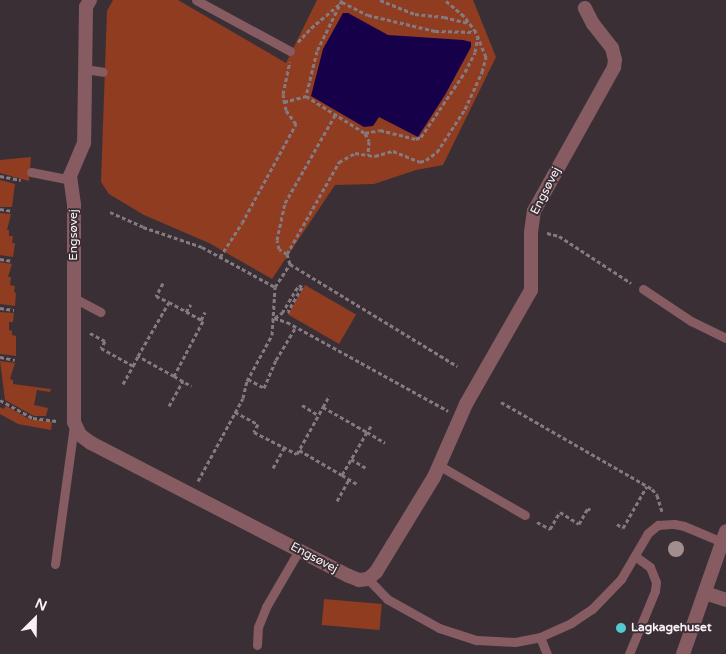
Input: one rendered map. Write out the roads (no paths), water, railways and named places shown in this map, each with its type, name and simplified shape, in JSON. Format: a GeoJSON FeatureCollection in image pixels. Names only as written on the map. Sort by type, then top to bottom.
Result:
{"type":"FeatureCollection","features":[{"type":"Feature","properties":{"kind":"street","name":"Engsøvej"},"geometry":{"type":"LineString","coordinates":[[90,0],[86,7],[84,143],[70,176],[74,204],[74,422],[80,435],[91,443],[190,495],[359,580],[368,579],[381,566],[440,466],[460,418],[531,290],[531,232],[536,208],[614,67],[615,60],[612,48],[593,24],[585,8]]}},
{"type":"Feature","properties":{"kind":"street"},"geometry":{"type":"LineString","coordinates":[[683,654],[724,537]]}},
{"type":"Feature","properties":{"kind":"street"},"geometry":{"type":"LineString","coordinates":[[705,593],[726,600]]}},
{"type":"Feature","properties":{"kind":"lane"},"geometry":{"type":"LineString","coordinates":[[196,0],[290,51]]}},
{"type":"Feature","properties":{"kind":"lane"},"geometry":{"type":"LineString","coordinates":[[85,69],[103,72]]}},
{"type":"Feature","properties":{"kind":"lane"},"geometry":{"type":"LineString","coordinates":[[30,172],[71,180]]}},
{"type":"Feature","properties":{"kind":"lane"},"geometry":{"type":"LineString","coordinates":[[643,289],[691,321],[726,338]]}},
{"type":"Feature","properties":{"kind":"lane"},"geometry":{"type":"LineString","coordinates":[[74,298],[100,312]]}},
{"type":"Feature","properties":{"kind":"lane"},"geometry":{"type":"LineString","coordinates":[[54,564],[74,422]]}},
{"type":"Feature","properties":{"kind":"lane"},"geometry":{"type":"LineString","coordinates":[[440,466],[525,515]]}},
{"type":"Feature","properties":{"kind":"lane"},"geometry":{"type":"LineString","coordinates":[[368,579],[387,598],[451,633],[491,642],[515,642],[540,637],[571,623],[598,604],[620,579],[648,533],[658,525],[684,526],[724,537]]}},
{"type":"Feature","properties":{"kind":"lane"},"geometry":{"type":"LineString","coordinates":[[257,645],[258,627],[266,606],[299,550]]}},
{"type":"Feature","properties":{"kind":"lane"},"geometry":{"type":"LineString","coordinates":[[629,654],[655,591],[656,582],[650,567],[635,556]]}},
{"type":"Feature","properties":{"kind":"lane"},"geometry":{"type":"LineString","coordinates":[[540,637],[547,654]]}},
{"type":"Feature","properties":{"kind":"place","name":"Lagkagehuset"},"geometry":{"type":"Point","coordinates":[621,628]}}]}
